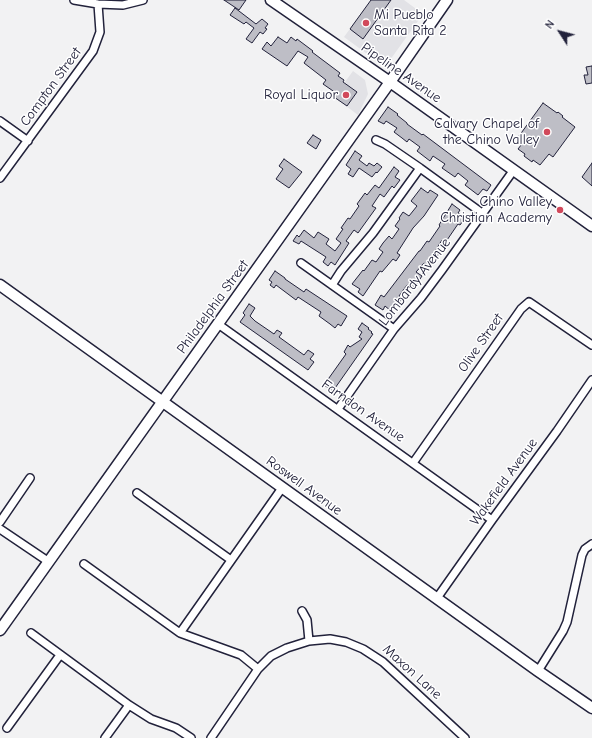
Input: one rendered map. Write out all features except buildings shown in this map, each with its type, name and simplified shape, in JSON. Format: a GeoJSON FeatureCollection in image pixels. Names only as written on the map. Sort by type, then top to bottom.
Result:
{"type":"FeatureCollection","features":[{"type":"Feature","properties":{"kind":"street"},"geometry":{"type":"LineString","coordinates":[[74,0],[98,4],[123,5],[143,0]]}},
{"type":"Feature","properties":{"kind":"street","name":"Pipeline Avenue"},"geometry":{"type":"LineString","coordinates":[[270,0],[390,82],[592,226]]}},
{"type":"Feature","properties":{"kind":"street","name":"Philadelphia Street"},"geometry":{"type":"LineString","coordinates":[[0,630],[447,0]]}},
{"type":"Feature","properties":{"kind":"street","name":"Compton Street"},"geometry":{"type":"LineString","coordinates":[[0,178],[93,51],[100,32],[98,4]]}},
{"type":"Feature","properties":{"kind":"street"},"geometry":{"type":"LineString","coordinates":[[0,121],[28,141]]}},
{"type":"Feature","properties":{"kind":"street"},"geometry":{"type":"LineString","coordinates":[[376,140],[385,144],[420,168],[482,213]]}},
{"type":"Feature","properties":{"kind":"street"},"geometry":{"type":"LineString","coordinates":[[332,284],[373,233],[420,168]]}},
{"type":"Feature","properties":{"kind":"street","name":"Lombardy Avenue"},"geometry":{"type":"LineString","coordinates":[[338,409],[394,330],[442,270],[513,171]]}},
{"type":"Feature","properties":{"kind":"street"},"geometry":{"type":"LineString","coordinates":[[301,263],[394,330]]}},
{"type":"Feature","properties":{"kind":"street","name":"Roswell Avenue"},"geometry":{"type":"LineString","coordinates":[[0,285],[538,671],[592,708]]}},
{"type":"Feature","properties":{"kind":"street","name":"Olive Street"},"geometry":{"type":"LineString","coordinates":[[413,463],[521,309],[529,302],[592,345]]}},
{"type":"Feature","properties":{"kind":"street","name":"Farndon Avenue"},"geometry":{"type":"LineString","coordinates":[[218,324],[492,520]]}},
{"type":"Feature","properties":{"kind":"street","name":"Wakefield Avenue"},"geometry":{"type":"LineString","coordinates":[[437,598],[592,380]]}},
{"type":"Feature","properties":{"kind":"street"},"geometry":{"type":"LineString","coordinates":[[0,522],[30,478]]}},
{"type":"Feature","properties":{"kind":"street"},"geometry":{"type":"LineString","coordinates":[[180,633],[282,488]]}},
{"type":"Feature","properties":{"kind":"street"},"geometry":{"type":"LineString","coordinates":[[137,493],[231,560]]}},
{"type":"Feature","properties":{"kind":"street"},"geometry":{"type":"LineString","coordinates":[[0,529],[49,562]]}},
{"type":"Feature","properties":{"kind":"street"},"geometry":{"type":"LineString","coordinates":[[538,671],[567,622],[582,555],[584,549],[592,544]]}},
{"type":"Feature","properties":{"kind":"street"},"geometry":{"type":"LineString","coordinates":[[84,564],[180,633],[241,655],[258,669]]}},
{"type":"Feature","properties":{"kind":"street"},"geometry":{"type":"LineString","coordinates":[[302,611],[307,620],[309,641]]}},
{"type":"Feature","properties":{"kind":"street"},"geometry":{"type":"LineString","coordinates":[[31,634],[129,705],[151,719],[176,728],[191,738]]}},
{"type":"Feature","properties":{"kind":"street","name":"Maxon Lane"},"geometry":{"type":"LineString","coordinates":[[211,738],[258,669],[271,656],[286,648],[309,641],[330,640],[346,642],[372,653],[399,676],[465,738]]}},
{"type":"Feature","properties":{"kind":"street"},"geometry":{"type":"LineString","coordinates":[[7,728],[60,655]]}},
{"type":"Feature","properties":{"kind":"street"},"geometry":{"type":"LineString","coordinates":[[105,738],[129,705]]}},
{"type":"Feature","properties":{"kind":"shaded area"},"geometry":{"type":"Polygon","coordinates":[[[371,0],[404,0],[423,14],[385,67],[344,37],[371,0]]]}},
{"type":"Feature","properties":{"kind":"shaded area"},"geometry":{"type":"Polygon","coordinates":[[[353,71],[365,80],[368,94],[358,115],[334,97],[353,71]]]}},
{"type":"Feature","properties":{"kind":"place","name":"Mi Pueblo Santa Rita 2"},"geometry":{"type":"Point","coordinates":[366,23]}},
{"type":"Feature","properties":{"kind":"place","name":"Royal Liquor"},"geometry":{"type":"Point","coordinates":[346,95]}},
{"type":"Feature","properties":{"kind":"place","name":"Calvary Chapel of the Chino Valley"},"geometry":{"type":"Point","coordinates":[547,132]}},
{"type":"Feature","properties":{"kind":"place","name":"Chino Valley Christian Academy"},"geometry":{"type":"Point","coordinates":[560,210]}}]}
